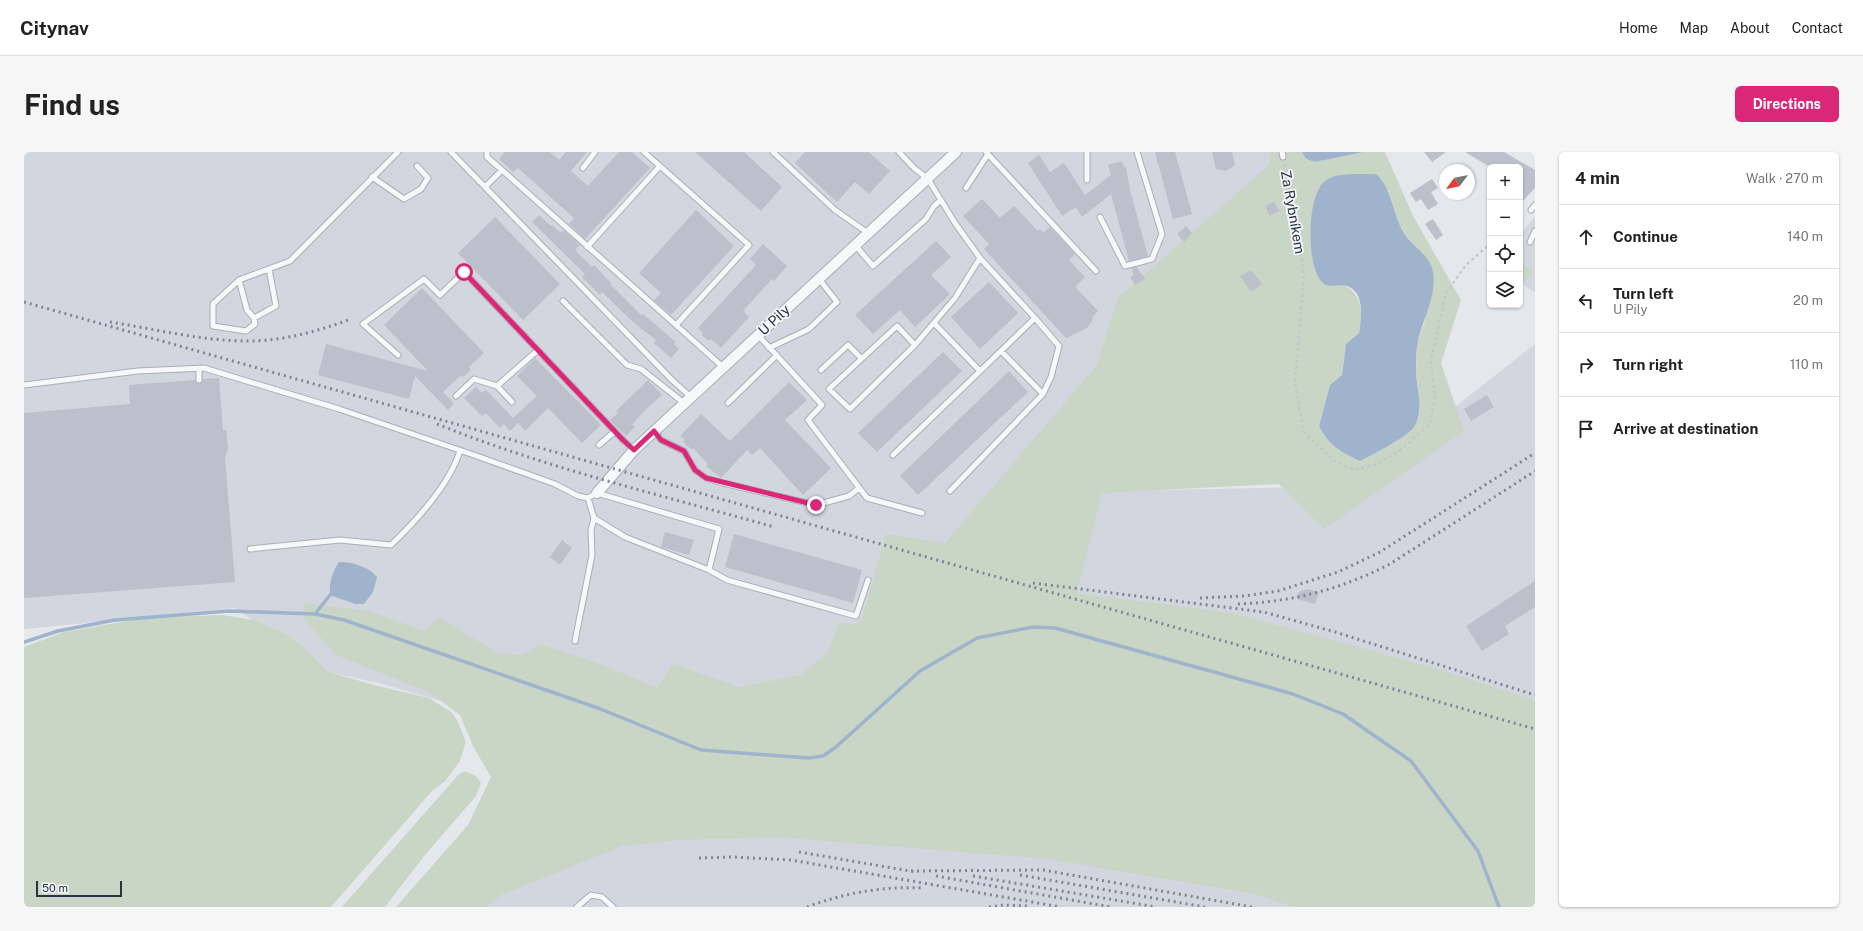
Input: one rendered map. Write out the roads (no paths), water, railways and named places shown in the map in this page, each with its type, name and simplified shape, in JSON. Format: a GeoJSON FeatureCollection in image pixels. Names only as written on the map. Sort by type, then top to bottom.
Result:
{"type":"FeatureCollection","features":[{"type":"Feature","properties":{"kind":"street","name":"U Pily"},"geometry":{"type":"LineString","coordinates":[[593,496],[634,450],[654,431],[956,152]]}},
{"type":"Feature","properties":{"kind":"lane"},"geometry":{"type":"LineString","coordinates":[[239,280],[247,310],[254,318],[255,324],[246,331],[213,326],[213,304],[239,280],[290,261],[398,152]]}},
{"type":"Feature","properties":{"kind":"lane"},"geometry":{"type":"LineString","coordinates":[[451,152],[673,381],[688,400]]}},
{"type":"Feature","properties":{"kind":"lane"},"geometry":{"type":"LineString","coordinates":[[487,152],[487,157],[723,367]]}},
{"type":"Feature","properties":{"kind":"lane"},"geometry":{"type":"LineString","coordinates":[[583,168],[595,152]]}},
{"type":"Feature","properties":{"kind":"lane"},"geometry":{"type":"LineString","coordinates":[[644,152],[749,245],[676,325]]}},
{"type":"Feature","properties":{"kind":"lane"},"geometry":{"type":"LineString","coordinates":[[773,152],[835,210],[868,233]]}},
{"type":"Feature","properties":{"kind":"lane"},"geometry":{"type":"LineString","coordinates":[[899,152],[914,168],[928,179],[980,258],[1035,318],[1058,346],[1051,377],[1043,394],[950,491]]}},
{"type":"Feature","properties":{"kind":"lane"},"geometry":{"type":"LineString","coordinates":[[1087,152],[1087,180]]}},
{"type":"Feature","properties":{"kind":"lane"},"geometry":{"type":"LineString","coordinates":[[1100,217],[1125,266],[1152,259],[1162,234],[1137,152]]}},
{"type":"Feature","properties":{"kind":"lane"},"geometry":{"type":"LineString","coordinates":[[966,188],[987,153],[1096,271]]}},
{"type":"Feature","properties":{"kind":"lane"},"geometry":{"type":"LineString","coordinates":[[372,177],[404,199],[421,189],[428,178],[417,166]]}},
{"type":"Feature","properties":{"kind":"lane"},"geometry":{"type":"LineString","coordinates":[[587,246],[660,166]]}},
{"type":"Feature","properties":{"kind":"lane"},"geometry":{"type":"LineString","coordinates":[[485,187],[502,170]]}},
{"type":"Feature","properties":{"kind":"lane"},"geometry":{"type":"LineString","coordinates":[[855,245],[873,266],[926,219],[934,206],[941,200]]}},
{"type":"Feature","properties":{"kind":"lane"},"geometry":{"type":"LineString","coordinates":[[1530,242],[1535,231]]}},
{"type":"Feature","properties":{"kind":"lane"},"geometry":{"type":"LineString","coordinates":[[915,345],[897,326],[829,389],[850,409],[915,345],[956,298],[980,258]]}},
{"type":"Feature","properties":{"kind":"lane"},"geometry":{"type":"LineString","coordinates":[[254,318],[276,306],[269,268]]}},
{"type":"Feature","properties":{"kind":"lane"},"geometry":{"type":"LineString","coordinates":[[398,356],[363,324],[424,279],[440,295],[464,272],[614,432],[634,450]]}},
{"type":"Feature","properties":{"kind":"lane"},"geometry":{"type":"LineString","coordinates":[[769,348],[809,329],[837,302],[819,278]]}},
{"type":"Feature","properties":{"kind":"lane"},"geometry":{"type":"LineString","coordinates":[[563,301],[627,365],[641,369],[688,400]]}},
{"type":"Feature","properties":{"kind":"lane"},"geometry":{"type":"LineString","coordinates":[[893,455],[1035,318]]}},
{"type":"Feature","properties":{"kind":"lane"},"geometry":{"type":"LineString","coordinates":[[934,323],[980,372]]}},
{"type":"Feature","properties":{"kind":"lane"},"geometry":{"type":"LineString","coordinates":[[758,335],[822,405],[808,420],[867,498],[922,514]]}},
{"type":"Feature","properties":{"kind":"lane"},"geometry":{"type":"LineString","coordinates":[[821,370],[848,345],[861,358]]}},
{"type":"Feature","properties":{"kind":"lane"},"geometry":{"type":"LineString","coordinates":[[497,386],[538,350]]}},
{"type":"Feature","properties":{"kind":"lane"},"geometry":{"type":"LineString","coordinates":[[1001,351],[1043,394]]}},
{"type":"Feature","properties":{"kind":"lane"},"geometry":{"type":"LineString","coordinates":[[728,403],[777,355]]}},
{"type":"Feature","properties":{"kind":"lane"},"geometry":{"type":"LineString","coordinates":[[199,368],[199,380]]}},
{"type":"Feature","properties":{"kind":"lane"},"geometry":{"type":"LineString","coordinates":[[24,385],[138,371],[204,368],[339,409],[555,484],[578,496],[593,496],[719,529],[709,570]]}},
{"type":"Feature","properties":{"kind":"lane"},"geometry":{"type":"LineString","coordinates":[[456,396],[474,379],[497,386],[512,402]]}},
{"type":"Feature","properties":{"kind":"lane"},"geometry":{"type":"LineString","coordinates":[[654,431],[661,440],[684,451],[695,470],[706,478],[723,483],[816,505],[849,496],[860,488]]}},
{"type":"Feature","properties":{"kind":"lane"},"geometry":{"type":"LineString","coordinates":[[599,445],[614,432]]}},
{"type":"Feature","properties":{"kind":"lane"},"geometry":{"type":"LineString","coordinates":[[250,549],[340,540],[391,545],[420,517],[456,464],[460,451]]}},
{"type":"Feature","properties":{"kind":"lane"},"geometry":{"type":"LineString","coordinates":[[575,641],[592,555],[591,530],[594,518],[593,496]]}},
{"type":"Feature","properties":{"kind":"lane"},"geometry":{"type":"LineString","coordinates":[[594,518],[625,537],[709,570],[727,580],[856,616],[868,580]]}},
{"type":"Feature","properties":{"kind":"lane"},"geometry":{"type":"LineString","coordinates":[[577,907],[591,895],[602,897],[613,907]]}},
{"type":"Feature","properties":{"kind":"water"},"geometry":{"type":"Polygon","coordinates":[[[1302,152],[1364,152],[1315,162],[1306,159],[1302,152]]]}},
{"type":"Feature","properties":{"kind":"water"},"geometry":{"type":"Polygon","coordinates":[[[1376,174],[1382,180],[1390,196],[1401,229],[1409,240],[1422,252],[1432,267],[1434,282],[1431,300],[1417,346],[1416,377],[1419,413],[1417,420],[1414,427],[1404,436],[1389,446],[1360,461],[1336,448],[1319,426],[1330,385],[1342,375],[1346,344],[1359,333],[1361,308],[1359,298],[1357,294],[1348,286],[1330,286],[1322,282],[1317,274],[1313,262],[1310,232],[1314,203],[1318,191],[1323,183],[1328,179],[1341,175],[1376,174]]]}},
{"type":"Feature","properties":{"kind":"water"},"geometry":{"type":"Polygon","coordinates":[[[339,562],[360,565],[377,577],[373,592],[364,604],[355,604],[330,595],[330,586],[334,570],[339,562]]]}},
{"type":"Feature","properties":{"kind":"waterway"},"geometry":{"type":"LineString","coordinates":[[315,614],[330,595]]}},
{"type":"Feature","properties":{"kind":"waterway"},"geometry":{"type":"LineString","coordinates":[[24,642],[58,631],[115,620],[229,611],[315,614],[344,620],[598,708],[701,750],[809,758],[823,756],[836,747],[920,671],[977,638],[1033,627],[1055,628],[1293,694],[1343,714],[1411,761],[1478,851],[1499,907]]}},
{"type":"Feature","properties":{"kind":"railway"},"geometry":{"type":"LineString","coordinates":[[24,302],[1535,729]]}},
{"type":"Feature","properties":{"kind":"railway"},"geometry":{"type":"LineString","coordinates":[[110,322],[196,337],[261,341],[288,337],[326,328],[351,319]]}},
{"type":"Feature","properties":{"kind":"railway"},"geometry":{"type":"LineString","coordinates":[[437,424],[478,440],[562,467],[774,527]]}},
{"type":"Feature","properties":{"kind":"railway"},"geometry":{"type":"LineString","coordinates":[[1200,598],[1244,596],[1278,591],[1338,572],[1380,552],[1535,453]]}},
{"type":"Feature","properties":{"kind":"railway"},"geometry":{"type":"LineString","coordinates":[[1238,604],[1258,603],[1316,593],[1354,581],[1372,573],[1390,564],[1535,471]]}},
{"type":"Feature","properties":{"kind":"railway"},"geometry":{"type":"LineString","coordinates":[[1033,583],[1264,612],[1335,632],[1535,695]]}},
{"type":"Feature","properties":{"kind":"railway"},"geometry":{"type":"LineString","coordinates":[[799,852],[916,872]]}},
{"type":"Feature","properties":{"kind":"railway"},"geometry":{"type":"LineString","coordinates":[[699,858],[733,857],[791,860],[1061,907]]}},
{"type":"Feature","properties":{"kind":"railway"},"geometry":{"type":"LineString","coordinates":[[911,871],[1043,870],[1252,907]]}},
{"type":"Feature","properties":{"kind":"railway"},"geometry":{"type":"LineString","coordinates":[[1020,875],[1205,907]]}},
{"type":"Feature","properties":{"kind":"railway"},"geometry":{"type":"LineString","coordinates":[[936,876],[1111,907]]}},
{"type":"Feature","properties":{"kind":"railway"},"geometry":{"type":"LineString","coordinates":[[973,876],[1156,907]]}},
{"type":"Feature","properties":{"kind":"railway"},"geometry":{"type":"LineString","coordinates":[[807,907],[849,894],[879,889],[924,888]]}},
{"type":"Feature","properties":{"kind":"railway"},"geometry":{"type":"LineString","coordinates":[[989,907],[1003,905],[1027,906]]}}]}
